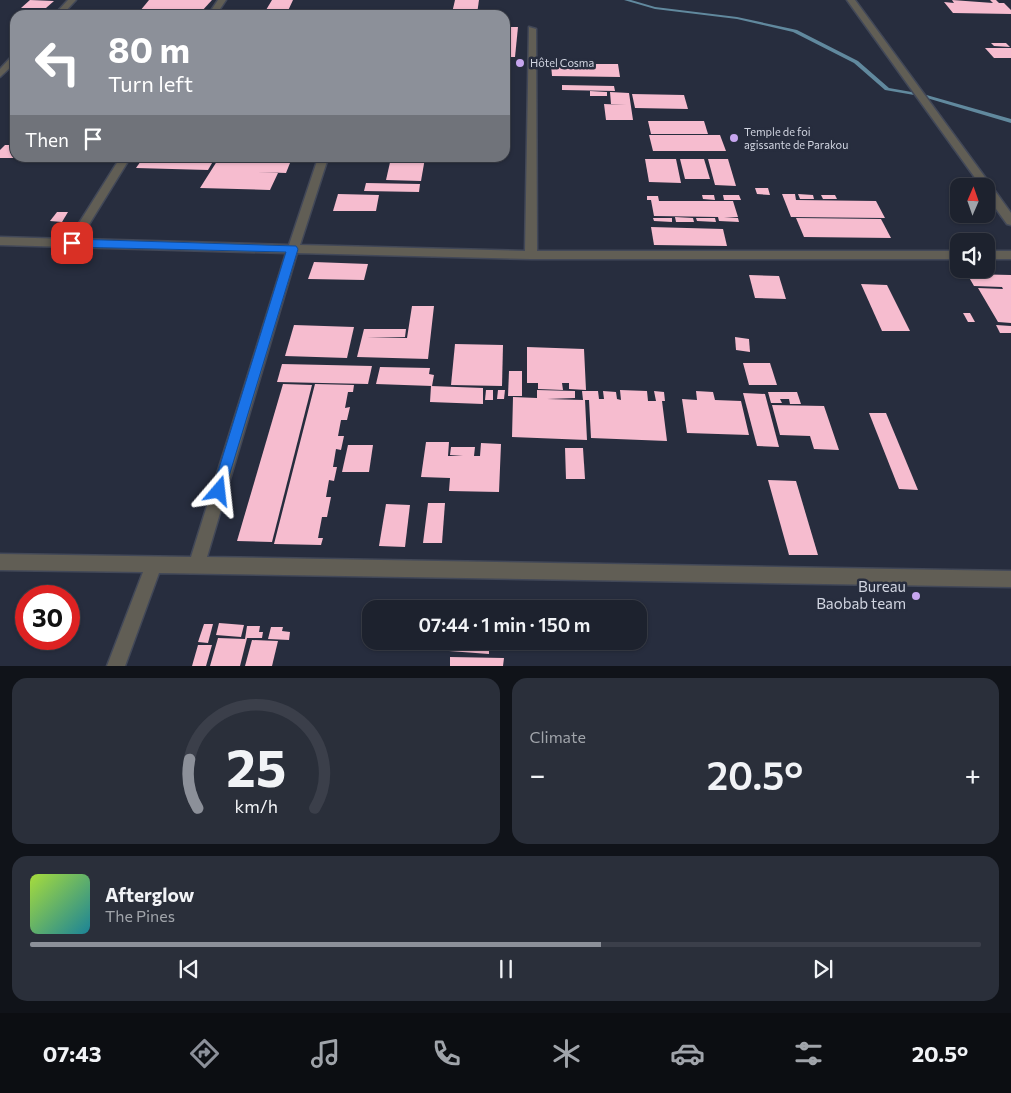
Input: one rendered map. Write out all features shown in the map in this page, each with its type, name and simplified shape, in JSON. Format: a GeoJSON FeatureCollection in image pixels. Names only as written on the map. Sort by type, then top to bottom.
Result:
{"type":"FeatureCollection","features":[{"type":"Feature","properties":{"kind":"street"},"geometry":{"type":"LineString","coordinates":[[63,10],[72,0]]}},
{"type":"Feature","properties":{"kind":"street"},"geometry":{"type":"LineString","coordinates":[[852,0],[980,178]]}},
{"type":"Feature","properties":{"kind":"street"},"geometry":{"type":"LineString","coordinates":[[531,255],[532,29]]}},
{"type":"Feature","properties":{"kind":"street"},"geometry":{"type":"LineString","coordinates":[[0,74],[10,63]]}},
{"type":"Feature","properties":{"kind":"street"},"geometry":{"type":"LineString","coordinates":[[72,243],[123,162]]}},
{"type":"Feature","properties":{"kind":"street"},"geometry":{"type":"LineString","coordinates":[[196,566],[293,249],[322,162]]}},
{"type":"Feature","properties":{"kind":"street"},"geometry":{"type":"LineString","coordinates":[[995,199],[1011,221]]}},
{"type":"Feature","properties":{"kind":"street"},"geometry":{"type":"LineString","coordinates":[[0,241],[531,255],[950,255]]}},
{"type":"Feature","properties":{"kind":"street"},"geometry":{"type":"LineString","coordinates":[[995,255],[1011,255]]}},
{"type":"Feature","properties":{"kind":"street"},"geometry":{"type":"LineString","coordinates":[[0,562],[1011,579]]}},
{"type":"Feature","properties":{"kind":"street"},"geometry":{"type":"LineString","coordinates":[[116,666],[154,565]]}},
{"type":"Feature","properties":{"kind":"building"},"geometry":{"type":"Polygon","coordinates":[[[30,0],[54,1],[46,8],[21,8],[30,0]]]}},
{"type":"Feature","properties":{"kind":"building"},"geometry":{"type":"Polygon","coordinates":[[[149,0],[212,0],[203,10],[141,10],[149,0]]]}},
{"type":"Feature","properties":{"kind":"building"},"geometry":{"type":"Polygon","coordinates":[[[272,0],[293,0],[288,10],[266,10],[272,0]]]}},
{"type":"Feature","properties":{"kind":"building"},"geometry":{"type":"Polygon","coordinates":[[[455,0],[479,0],[478,10],[453,10],[455,0]]]}},
{"type":"Feature","properties":{"kind":"building"},"geometry":{"type":"Polygon","coordinates":[[[952,0],[993,3],[990,0],[996,0],[999,3],[1004,3],[1011,10],[1011,14],[953,13],[944,2],[954,3],[952,0]]]}},
{"type":"Feature","properties":{"kind":"building"},"geometry":{"type":"Polygon","coordinates":[[[510,27],[518,27],[515,57],[510,57],[510,27]]]}},
{"type":"Feature","properties":{"kind":"building"},"geometry":{"type":"Polygon","coordinates":[[[991,43],[1006,43],[1010,47],[994,46],[991,43]]]}},
{"type":"Feature","properties":{"kind":"building"},"geometry":{"type":"Polygon","coordinates":[[[985,48],[1011,48],[1011,58],[994,58],[985,48]]]}},
{"type":"Feature","properties":{"kind":"building"},"geometry":{"type":"Polygon","coordinates":[[[551,64],[618,64],[620,77],[552,76],[551,64]]]}},
{"type":"Feature","properties":{"kind":"building"},"geometry":{"type":"Polygon","coordinates":[[[562,85],[614,86],[615,91],[562,90],[562,85]]]}},
{"type":"Feature","properties":{"kind":"building"},"geometry":{"type":"Polygon","coordinates":[[[590,91],[607,92],[607,96],[590,96],[590,91]]]}},
{"type":"Feature","properties":{"kind":"building"},"geometry":{"type":"Polygon","coordinates":[[[610,92],[629,93],[633,120],[606,120],[604,104],[626,105],[611,104],[610,92]]]}},
{"type":"Feature","properties":{"kind":"building"},"geometry":{"type":"Polygon","coordinates":[[[632,94],[684,95],[688,109],[635,108],[632,94]]]}},
{"type":"Feature","properties":{"kind":"building"},"geometry":{"type":"Polygon","coordinates":[[[648,121],[704,121],[708,134],[651,134],[648,121]]]}},
{"type":"Feature","properties":{"kind":"building"},"geometry":{"type":"Polygon","coordinates":[[[649,135],[720,135],[726,151],[653,151],[649,135]]]}},
{"type":"Feature","properties":{"kind":"building"},"geometry":{"type":"Polygon","coordinates":[[[5,145],[10,145],[10,158],[0,158],[0,150],[5,145]]]}},
{"type":"Feature","properties":{"kind":"building"},"geometry":{"type":"Polygon","coordinates":[[[645,159],[676,159],[681,183],[649,182],[645,159]]]}},
{"type":"Feature","properties":{"kind":"building"},"geometry":{"type":"Polygon","coordinates":[[[680,159],[704,159],[710,179],[685,179],[680,159]]]}},
{"type":"Feature","properties":{"kind":"building"},"geometry":{"type":"Polygon","coordinates":[[[708,159],[728,159],[736,186],[715,185],[708,159]]]}},
{"type":"Feature","properties":{"kind":"building"},"geometry":{"type":"Polygon","coordinates":[[[140,162],[213,162],[208,170],[136,168],[140,162]]]}},
{"type":"Feature","properties":{"kind":"building"},"geometry":{"type":"Polygon","coordinates":[[[216,162],[290,162],[286,173],[257,172],[278,173],[270,190],[200,188],[216,162]]]}},
{"type":"Feature","properties":{"kind":"building"},"geometry":{"type":"Polygon","coordinates":[[[390,162],[424,162],[421,181],[386,180],[390,162]]]}},
{"type":"Feature","properties":{"kind":"building"},"geometry":{"type":"Polygon","coordinates":[[[366,183],[420,184],[419,192],[364,191],[366,183]]]}},
{"type":"Feature","properties":{"kind":"building"},"geometry":{"type":"Polygon","coordinates":[[[755,188],[768,188],[770,195],[757,194],[755,188]]]}},
{"type":"Feature","properties":{"kind":"building"},"geometry":{"type":"Polygon","coordinates":[[[338,194],[379,195],[376,211],[333,211],[338,194]]]}},
{"type":"Feature","properties":{"kind":"building"},"geometry":{"type":"Polygon","coordinates":[[[782,194],[795,194],[796,200],[876,201],[885,218],[791,217],[782,194]]]}},
{"type":"Feature","properties":{"kind":"building"},"geometry":{"type":"Polygon","coordinates":[[[798,194],[813,195],[814,199],[800,199],[798,194]]]}},
{"type":"Feature","properties":{"kind":"building"},"geometry":{"type":"Polygon","coordinates":[[[702,195],[714,195],[715,200],[703,199],[702,195]]]}},
{"type":"Feature","properties":{"kind":"building"},"geometry":{"type":"Polygon","coordinates":[[[723,195],[739,195],[741,200],[724,200],[723,195]]]}},
{"type":"Feature","properties":{"kind":"building"},"geometry":{"type":"Polygon","coordinates":[[[821,195],[835,195],[837,199],[823,199],[821,195]]]}},
{"type":"Feature","properties":{"kind":"building"},"geometry":{"type":"Polygon","coordinates":[[[647,196],[658,196],[659,201],[733,201],[738,217],[724,218],[738,218],[739,222],[719,221],[718,217],[654,216],[651,200],[647,200],[647,196]]]}},
{"type":"Feature","properties":{"kind":"building"},"geometry":{"type":"Polygon","coordinates":[[[57,212],[68,212],[62,222],[50,221],[57,212]]]}},
{"type":"Feature","properties":{"kind":"building"},"geometry":{"type":"Polygon","coordinates":[[[675,217],[693,218],[694,222],[676,222],[675,217]]]}},
{"type":"Feature","properties":{"kind":"building"},"geometry":{"type":"Polygon","coordinates":[[[653,218],[672,218],[672,222],[654,221],[653,218]]]}},
{"type":"Feature","properties":{"kind":"building"},"geometry":{"type":"Polygon","coordinates":[[[696,218],[715,218],[716,222],[697,221],[696,218]]]}},
{"type":"Feature","properties":{"kind":"building"},"geometry":{"type":"Polygon","coordinates":[[[796,218],[881,219],[891,238],[804,237],[796,218]]]}},
{"type":"Feature","properties":{"kind":"building"},"geometry":{"type":"Polygon","coordinates":[[[651,227],[723,229],[727,246],[654,245],[651,227]]]}},
{"type":"Feature","properties":{"kind":"building"},"geometry":{"type":"Polygon","coordinates":[[[314,262],[368,264],[364,280],[308,279],[314,262]]]}},
{"type":"Feature","properties":{"kind":"building"},"geometry":{"type":"Polygon","coordinates":[[[749,275],[779,276],[786,299],[755,298],[749,275]]]}},
{"type":"Feature","properties":{"kind":"building"},"geometry":{"type":"Polygon","coordinates":[[[995,275],[1011,275],[1011,323],[998,322],[978,288],[1003,289],[1002,287],[974,286],[969,278],[995,278],[995,275]]]}},
{"type":"Feature","properties":{"kind":"building"},"geometry":{"type":"Polygon","coordinates":[[[861,284],[887,285],[910,331],[882,331],[861,284]]]}},
{"type":"Feature","properties":{"kind":"building"},"geometry":{"type":"Polygon","coordinates":[[[412,306],[434,306],[428,359],[357,357],[364,329],[406,329],[405,337],[367,337],[407,338],[412,306]]]}},
{"type":"Feature","properties":{"kind":"building"},"geometry":{"type":"Polygon","coordinates":[[[963,313],[970,313],[975,322],[968,322],[963,313]]]}},
{"type":"Feature","properties":{"kind":"building"},"geometry":{"type":"Polygon","coordinates":[[[294,325],[354,327],[347,358],[285,356],[294,325]]]}},
{"type":"Feature","properties":{"kind":"building"},"geometry":{"type":"Polygon","coordinates":[[[996,325],[1011,326],[1011,333],[1000,333],[996,325]]]}},
{"type":"Feature","properties":{"kind":"building"},"geometry":{"type":"Polygon","coordinates":[[[735,337],[749,339],[750,352],[736,350],[735,337]]]}},
{"type":"Feature","properties":{"kind":"building"},"geometry":{"type":"Polygon","coordinates":[[[455,344],[503,345],[502,386],[451,385],[455,344]]]}},
{"type":"Feature","properties":{"kind":"building"},"geometry":{"type":"Polygon","coordinates":[[[527,347],[584,349],[586,390],[569,389],[569,383],[562,383],[563,390],[538,389],[538,383],[527,383],[527,347]]]}},
{"type":"Feature","properties":{"kind":"building"},"geometry":{"type":"Polygon","coordinates":[[[743,363],[770,363],[777,385],[749,385],[743,363]]]}},
{"type":"Feature","properties":{"kind":"building"},"geometry":{"type":"Polygon","coordinates":[[[282,364],[372,366],[368,384],[277,382],[282,364]]]}},
{"type":"Feature","properties":{"kind":"building"},"geometry":{"type":"Polygon","coordinates":[[[380,367],[430,368],[429,374],[434,375],[432,386],[376,384],[380,367]]]}},
{"type":"Feature","properties":{"kind":"building"},"geometry":{"type":"Polygon","coordinates":[[[509,371],[522,371],[522,396],[508,396],[509,371]]]}},
{"type":"Feature","properties":{"kind":"building"},"geometry":{"type":"Polygon","coordinates":[[[283,384],[312,385],[272,542],[237,541],[283,384]]]}},
{"type":"Feature","properties":{"kind":"building"},"geometry":{"type":"Polygon","coordinates":[[[315,384],[354,385],[353,392],[348,392],[345,408],[350,407],[347,420],[341,420],[338,436],[344,436],[341,450],[336,449],[333,467],[337,467],[334,481],[329,480],[326,497],[331,497],[327,517],[322,517],[318,538],[323,538],[321,545],[274,544],[315,384]]]}},
{"type":"Feature","properties":{"kind":"building"},"geometry":{"type":"Polygon","coordinates":[[[431,386],[483,388],[483,404],[430,402],[431,386]]]}},
{"type":"Feature","properties":{"kind":"building"},"geometry":{"type":"Polygon","coordinates":[[[486,390],[493,390],[493,400],[485,400],[486,390]]]}},
{"type":"Feature","properties":{"kind":"building"},"geometry":{"type":"Polygon","coordinates":[[[498,390],[505,390],[504,399],[497,399],[498,390]]]}},
{"type":"Feature","properties":{"kind":"building"},"geometry":{"type":"Polygon","coordinates":[[[537,390],[575,391],[575,398],[547,399],[583,400],[582,391],[598,391],[599,399],[604,399],[603,391],[616,392],[617,399],[621,400],[620,390],[647,391],[648,401],[656,401],[654,391],[664,392],[665,401],[662,401],[667,441],[591,438],[589,400],[585,400],[587,440],[512,437],[513,397],[537,398],[537,390]]]}},
{"type":"Feature","properties":{"kind":"building"},"geometry":{"type":"Polygon","coordinates":[[[696,391],[713,392],[715,400],[741,401],[749,435],[687,433],[682,399],[697,400],[696,391]]]}},
{"type":"Feature","properties":{"kind":"building"},"geometry":{"type":"Polygon","coordinates":[[[768,392],[797,392],[801,404],[790,404],[789,399],[780,399],[782,403],[771,403],[768,392]]]}},
{"type":"Feature","properties":{"kind":"building"},"geometry":{"type":"Polygon","coordinates":[[[743,393],[765,394],[779,447],[757,446],[743,393]]]}},
{"type":"Feature","properties":{"kind":"building"},"geometry":{"type":"Polygon","coordinates":[[[772,405],[824,406],[839,450],[814,449],[810,436],[780,435],[772,405]]]}},
{"type":"Feature","properties":{"kind":"building"},"geometry":{"type":"Polygon","coordinates":[[[869,413],[886,413],[918,490],[899,489],[869,413]]]}},
{"type":"Feature","properties":{"kind":"building"},"geometry":{"type":"Polygon","coordinates":[[[426,442],[449,442],[448,456],[463,456],[450,455],[451,447],[475,447],[474,456],[480,456],[481,443],[501,444],[499,492],[449,491],[450,478],[421,477],[426,442]]]}},
{"type":"Feature","properties":{"kind":"building"},"geometry":{"type":"Polygon","coordinates":[[[348,445],[373,445],[369,472],[342,472],[348,445]]]}},
{"type":"Feature","properties":{"kind":"building"},"geometry":{"type":"Polygon","coordinates":[[[565,448],[583,448],[585,479],[566,479],[565,448]]]}},
{"type":"Feature","properties":{"kind":"building"},"geometry":{"type":"Polygon","coordinates":[[[768,480],[796,481],[818,555],[789,555],[768,480]]]}},
{"type":"Feature","properties":{"kind":"building"},"geometry":{"type":"Polygon","coordinates":[[[428,503],[445,503],[442,543],[423,543],[428,503]]]}},
{"type":"Feature","properties":{"kind":"building"},"geometry":{"type":"Polygon","coordinates":[[[386,504],[410,505],[405,547],[379,546],[386,504]]]}},
{"type":"Feature","properties":{"kind":"building"},"geometry":{"type":"Polygon","coordinates":[[[219,623],[244,625],[241,637],[216,635],[219,623]]]}},
{"type":"Feature","properties":{"kind":"building"},"geometry":{"type":"Polygon","coordinates":[[[204,624],[213,624],[208,643],[198,642],[204,624]]]}},
{"type":"Feature","properties":{"kind":"building"},"geometry":{"type":"Polygon","coordinates":[[[247,626],[260,626],[259,632],[263,632],[262,638],[247,638],[240,666],[210,666],[218,638],[245,639],[247,626]]]}},
{"type":"Feature","properties":{"kind":"building"},"geometry":{"type":"Polygon","coordinates":[[[271,627],[283,627],[282,631],[290,632],[289,640],[268,639],[271,627]]]}},
{"type":"Feature","properties":{"kind":"building"},"geometry":{"type":"Polygon","coordinates":[[[252,640],[278,641],[272,666],[245,666],[252,640]]]}},
{"type":"Feature","properties":{"kind":"building"},"geometry":{"type":"Polygon","coordinates":[[[198,645],[212,645],[206,666],[192,666],[198,645]]]}},
{"type":"Feature","properties":{"kind":"building"},"geometry":{"type":"Polygon","coordinates":[[[489,650],[489,654],[449,651],[489,650]]]}},
{"type":"Feature","properties":{"kind":"building"},"geometry":{"type":"Polygon","coordinates":[[[450,657],[504,658],[503,666],[450,666],[450,657]]]}},
{"type":"Feature","properties":{"kind":"waterway"},"geometry":{"type":"LineString","coordinates":[[626,0],[655,8],[737,18],[795,31],[856,62],[887,89],[921,95],[1011,121]]}},
{"type":"Feature","properties":{"kind":"place","name":"Hôtel Cosma"},"geometry":{"type":"Point","coordinates":[520,63]}},
{"type":"Feature","properties":{"kind":"place","name":"Temple de foi agissante de Parakou"},"geometry":{"type":"Point","coordinates":[734,138]}},
{"type":"Feature","properties":{"kind":"place","name":"Bureau Baobab team"},"geometry":{"type":"Point","coordinates":[916,596]}},
{"type":"Feature","properties":{"kind":"route"},"geometry":{"type":"LineString","coordinates":[[72,243],[293,249],[219,491]]}}]}
